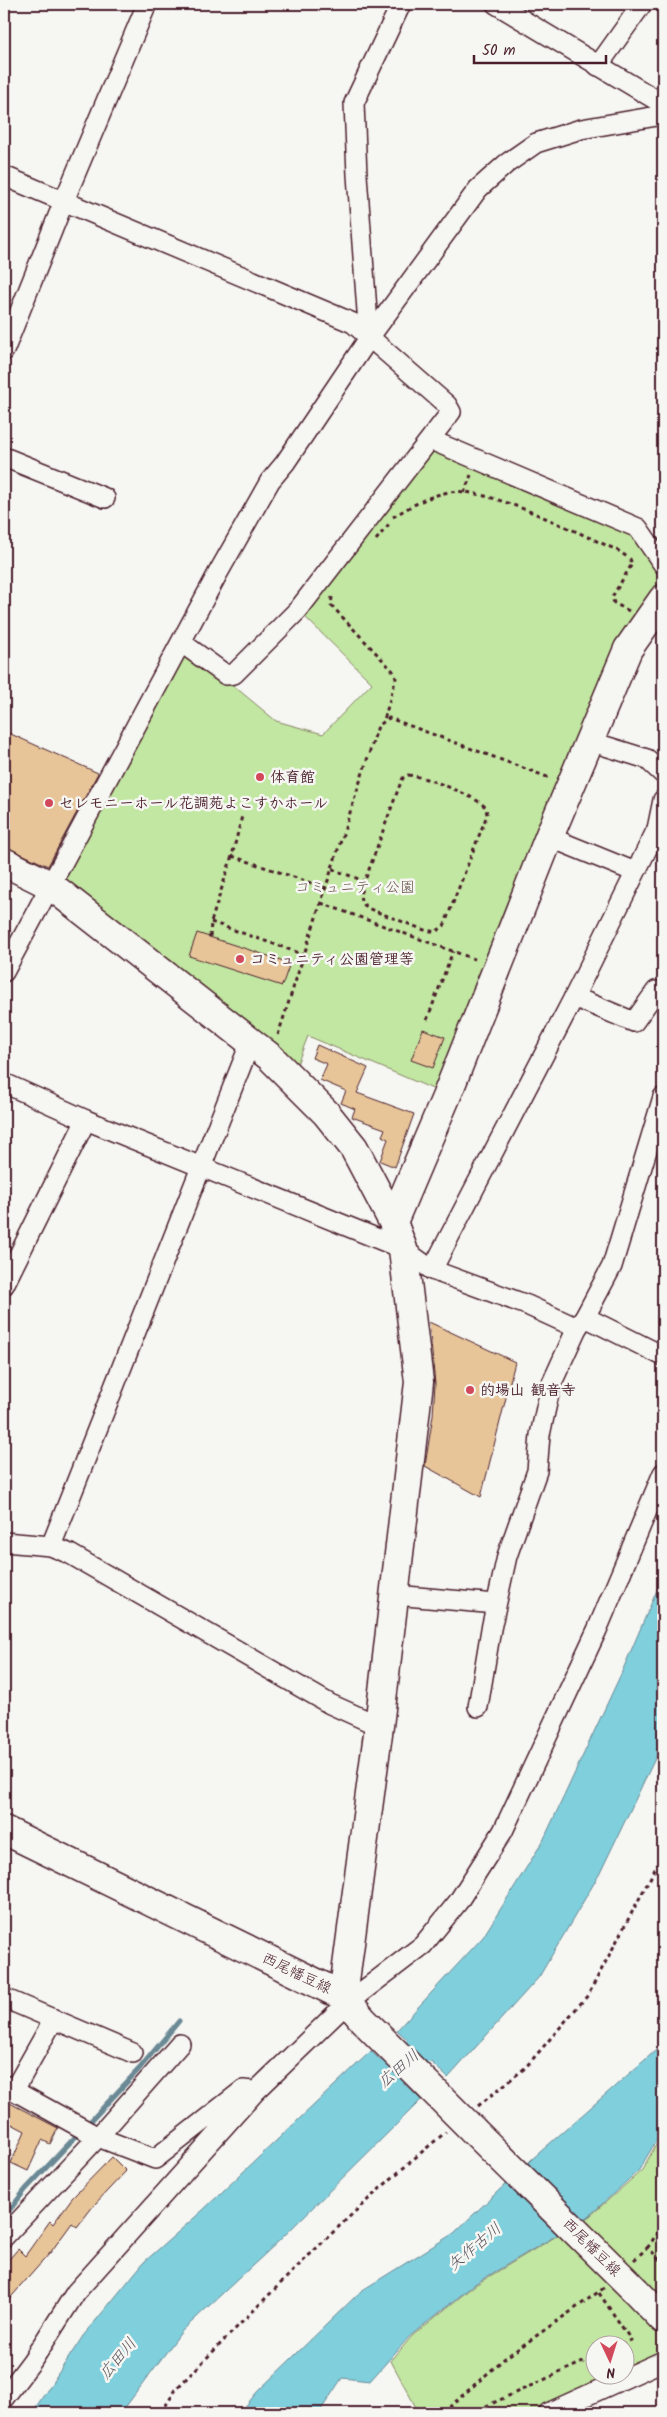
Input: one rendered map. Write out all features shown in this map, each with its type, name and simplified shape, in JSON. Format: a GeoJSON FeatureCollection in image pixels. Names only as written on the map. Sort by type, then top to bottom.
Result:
{"type":"FeatureCollection","features":[{"type":"Feature","properties":{"kind":"street"},"geometry":{"type":"LineString","coordinates":[[4,351],[64,201],[147,4]]}},
{"type":"Feature","properties":{"kind":"street"},"geometry":{"type":"LineString","coordinates":[[370,338],[358,184],[354,103],[401,4]]}},
{"type":"Feature","properties":{"kind":"street"},"geometry":{"type":"LineString","coordinates":[[496,4],[553,36],[598,66],[663,104]]}},
{"type":"Feature","properties":{"kind":"street"},"geometry":{"type":"LineString","coordinates":[[598,66],[642,4]]}},
{"type":"Feature","properties":{"kind":"street"},"geometry":{"type":"LineString","coordinates":[[4,972],[270,481],[285,463],[370,338],[478,189],[506,164],[536,143],[582,128],[663,115]]}},
{"type":"Feature","properties":{"kind":"street"},"geometry":{"type":"LineString","coordinates":[[4,176],[353,323],[447,404],[452,412],[298,610],[234,674],[226,675],[182,642]]}},
{"type":"Feature","properties":{"kind":"street"},"geometry":{"type":"LineString","coordinates":[[431,440],[638,528],[663,564]]}},
{"type":"Feature","properties":{"kind":"street"},"geometry":{"type":"LineString","coordinates":[[4,457],[105,498]]}},
{"type":"Feature","properties":{"kind":"street"},"geometry":{"type":"LineString","coordinates":[[393,1222],[448,1096],[549,837],[628,649],[663,599]]}},
{"type":"Feature","properties":{"kind":"street"},"geometry":{"type":"LineString","coordinates":[[589,741],[647,759],[663,774]]}},
{"type":"Feature","properties":{"kind":"street"},"geometry":{"type":"LineString","coordinates":[[432,1270],[574,997],[635,872],[660,830],[663,800]]}},
{"type":"Feature","properties":{"kind":"street"},"geometry":{"type":"LineString","coordinates":[[549,837],[635,872]]}},
{"type":"Feature","properties":{"kind":"street"},"geometry":{"type":"LineString","coordinates":[[4,862],[50,885],[260,1049],[326,1113],[354,1148],[393,1222],[403,1249],[419,1382],[379,1726],[351,2006]]}},
{"type":"Feature","properties":{"kind":"street"},"geometry":{"type":"LineString","coordinates":[[574,997],[634,1022],[656,991],[663,993]]}},
{"type":"Feature","properties":{"kind":"street"},"geometry":{"type":"LineString","coordinates":[[50,1546],[200,1165],[260,1049]]}},
{"type":"Feature","properties":{"kind":"street"},"geometry":{"type":"LineString","coordinates":[[4,1083],[86,1120],[403,1249],[432,1270],[527,1306],[581,1322],[663,1356]]}},
{"type":"Feature","properties":{"kind":"street"},"geometry":{"type":"LineString","coordinates":[[478,1707],[496,1604],[507,1556],[538,1471],[540,1435],[551,1385],[581,1322],[612,1266],[663,1097]]}},
{"type":"Feature","properties":{"kind":"street"},"geometry":{"type":"LineString","coordinates":[[4,1285],[86,1120]]}},
{"type":"Feature","properties":{"kind":"street"},"geometry":{"type":"LineString","coordinates":[[4,2398],[32,2361],[76,2292],[256,2091],[422,1945],[458,1902],[503,1831],[597,1630],[663,1473]]}},
{"type":"Feature","properties":{"kind":"street"},"geometry":{"type":"LineString","coordinates":[[4,1542],[50,1546],[70,1554],[330,1704],[379,1726]]}},
{"type":"Feature","properties":{"kind":"street"},"geometry":{"type":"LineString","coordinates":[[395,1595],[496,1604]]}},
{"type":"Feature","properties":{"kind":"street","name":"西尾幡豆線"},"geometry":{"type":"LineString","coordinates":[[4,1830],[351,2006],[663,2319]]}},
{"type":"Feature","properties":{"kind":"street"},"geometry":{"type":"LineString","coordinates":[[4,1998],[133,2053]]}},
{"type":"Feature","properties":{"kind":"street"},"geometry":{"type":"LineString","coordinates":[[54,2019],[9,2087],[93,2135],[155,2159],[243,2090],[256,2091]]}},
{"type":"Feature","properties":{"kind":"street"},"geometry":{"type":"LineString","coordinates":[[4,2237],[93,2135],[180,2044]]}},
{"type":"Feature","properties":{"kind":"street"},"geometry":{"type":"LineString","coordinates":[[548,2413],[663,2361]]}},
{"type":"Feature","properties":{"kind":"path"},"geometry":{"type":"LineString","coordinates":[[372,543],[383,534],[392,518],[427,497],[451,492],[479,494],[505,502],[567,528],[617,550],[630,559],[632,564],[612,597],[614,602],[647,622]]}},
{"type":"Feature","properties":{"kind":"path"},"geometry":{"type":"LineString","coordinates":[[335,591],[331,605],[393,671],[396,678],[384,720]]}},
{"type":"Feature","properties":{"kind":"path"},"geometry":{"type":"LineString","coordinates":[[260,1049],[305,955],[378,726],[384,720],[389,718],[550,778]]}},
{"type":"Feature","properties":{"kind":"path"},"geometry":{"type":"LineString","coordinates":[[408,775],[420,777],[475,799],[486,808],[487,815],[444,926],[437,931],[427,932],[367,908],[361,901],[360,894],[364,881],[403,778],[408,775]]}},
{"type":"Feature","properties":{"kind":"path"},"geometry":{"type":"LineString","coordinates":[[210,937],[211,922],[232,856],[242,816]]}},
{"type":"Feature","properties":{"kind":"path"},"geometry":{"type":"LineString","coordinates":[[232,856],[326,888]]}},
{"type":"Feature","properties":{"kind":"path"},"geometry":{"type":"LineString","coordinates":[[332,869],[364,881]]}},
{"type":"Feature","properties":{"kind":"path"},"geometry":{"type":"LineString","coordinates":[[321,903],[478,960]]}},
{"type":"Feature","properties":{"kind":"path"},"geometry":{"type":"LineString","coordinates":[[211,922],[305,955]]}},
{"type":"Feature","properties":{"kind":"path"},"geometry":{"type":"LineString","coordinates":[[427,1020],[453,952]]}},
{"type":"Feature","properties":{"kind":"path"},"geometry":{"type":"LineString","coordinates":[[161,2413],[178,2388],[326,2239],[395,2173],[524,2068],[588,1995],[663,1854]]}},
{"type":"Feature","properties":{"kind":"path"},"geometry":{"type":"LineString","coordinates":[[663,2225],[648,2247],[663,2264]]}},
{"type":"Feature","properties":{"kind":"path"},"geometry":{"type":"LineString","coordinates":[[447,2413],[445,2411],[505,2358],[599,2294],[626,2334]]}},
{"type":"Feature","properties":{"kind":"path"},"geometry":{"type":"LineString","coordinates":[[471,2413],[584,2361]]}},
{"type":"Feature","properties":{"kind":"green space","name":"コミュニティ公園"},"geometry":{"type":"Polygon","coordinates":[[[431,440],[638,528],[663,563],[663,599],[447,1095],[308,1036],[292,1077],[50,885],[182,643],[276,721],[323,734],[372,683],[298,610],[431,440]]]}},
{"type":"Feature","properties":{"kind":"green space"},"geometry":{"type":"Polygon","coordinates":[[[663,2132],[663,2356],[634,2370],[634,2334],[584,2334],[584,2384],[604,2384],[539,2413],[419,2413],[391,2361],[412,2336],[475,2285],[590,2216],[642,2170],[663,2132]]]}},
{"type":"Feature","properties":{"kind":"water"},"geometry":{"type":"Polygon","coordinates":[[[663,1576],[663,1742],[600,1873],[539,1977],[448,2078],[397,2030],[483,1937],[543,1841],[621,1674],[663,1576]]]}},
{"type":"Feature","properties":{"kind":"water","name":"矢作古川"},"geometry":{"type":"Polygon","coordinates":[[[663,2044],[663,2129],[639,2170],[589,2216],[476,2283],[410,2336],[370,2381],[342,2378],[319,2413],[240,2413],[257,2392],[361,2291],[454,2233],[531,2160],[663,2044]]]}},
{"type":"Feature","properties":{"kind":"water"},"geometry":{"type":"Polygon","coordinates":[[[371,2051],[421,2100],[280,2240],[182,2331],[121,2413],[32,2413],[83,2336],[144,2262],[202,2211],[371,2051]]]}},
{"type":"Feature","properties":{"kind":"building","name":"セレモニーホール花調苑よこすかホール"},"geometry":{"type":"Polygon","coordinates":[[[4,731],[98,773],[48,866],[4,846],[4,731]]]}},
{"type":"Feature","properties":{"kind":"building","name":"コミュニティ公園管理等"},"geometry":{"type":"Polygon","coordinates":[[[197,933],[290,963],[282,986],[189,956],[197,933]]]}},
{"type":"Feature","properties":{"kind":"building"},"geometry":{"type":"Polygon","coordinates":[[[423,1029],[445,1037],[433,1068],[411,1060],[423,1029]]]}},
{"type":"Feature","properties":{"kind":"building"},"geometry":{"type":"Polygon","coordinates":[[[317,1045],[368,1068],[357,1093],[414,1114],[395,1167],[380,1161],[388,1139],[382,1136],[385,1129],[352,1117],[355,1109],[341,1103],[346,1091],[320,1080],[327,1064],[312,1058],[317,1045]]]}},
{"type":"Feature","properties":{"kind":"building","name":"的場山 観音寺"},"geometry":{"type":"Polygon","coordinates":[[[429,1322],[515,1362],[481,1497],[425,1466],[433,1415],[435,1384],[429,1322]]]}},
{"type":"Feature","properties":{"kind":"building"},"geometry":{"type":"Polygon","coordinates":[[[4,2100],[58,2128],[50,2144],[42,2140],[28,2171],[11,2163],[25,2131],[4,2120],[4,2100]]]}},
{"type":"Feature","properties":{"kind":"building"},"geometry":{"type":"Polygon","coordinates":[[[112,2157],[126,2171],[94,2205],[77,2227],[72,2223],[50,2253],[4,2305],[4,2265],[18,2249],[25,2256],[50,2221],[53,2224],[72,2198],[112,2157]]]}},
{"type":"Feature","properties":{"kind":"waterway"},"geometry":{"type":"LineString","coordinates":[[86,2126],[139,2069],[179,2021]]}},
{"type":"Feature","properties":{"kind":"waterway","name":"広田川"},"geometry":{"type":"LineString","coordinates":[[360,2101],[451,2022]]}},
{"type":"Feature","properties":{"kind":"waterway"},"geometry":{"type":"LineString","coordinates":[[4,2217],[26,2189],[80,2132]]}},
{"type":"Feature","properties":{"kind":"place","name":"体育館"},"geometry":{"type":"Point","coordinates":[260,777]}},
{"type":"Feature","properties":{"kind":"place","name":"セレモニーホール花調苑よこすかホール"},"geometry":{"type":"Point","coordinates":[49,803]}},
{"type":"Feature","properties":{"kind":"place","name":"コミュニティ公園管理等"},"geometry":{"type":"Point","coordinates":[240,959]}},
{"type":"Feature","properties":{"kind":"place","name":"的場山 観音寺"},"geometry":{"type":"Point","coordinates":[470,1390]}}]}
